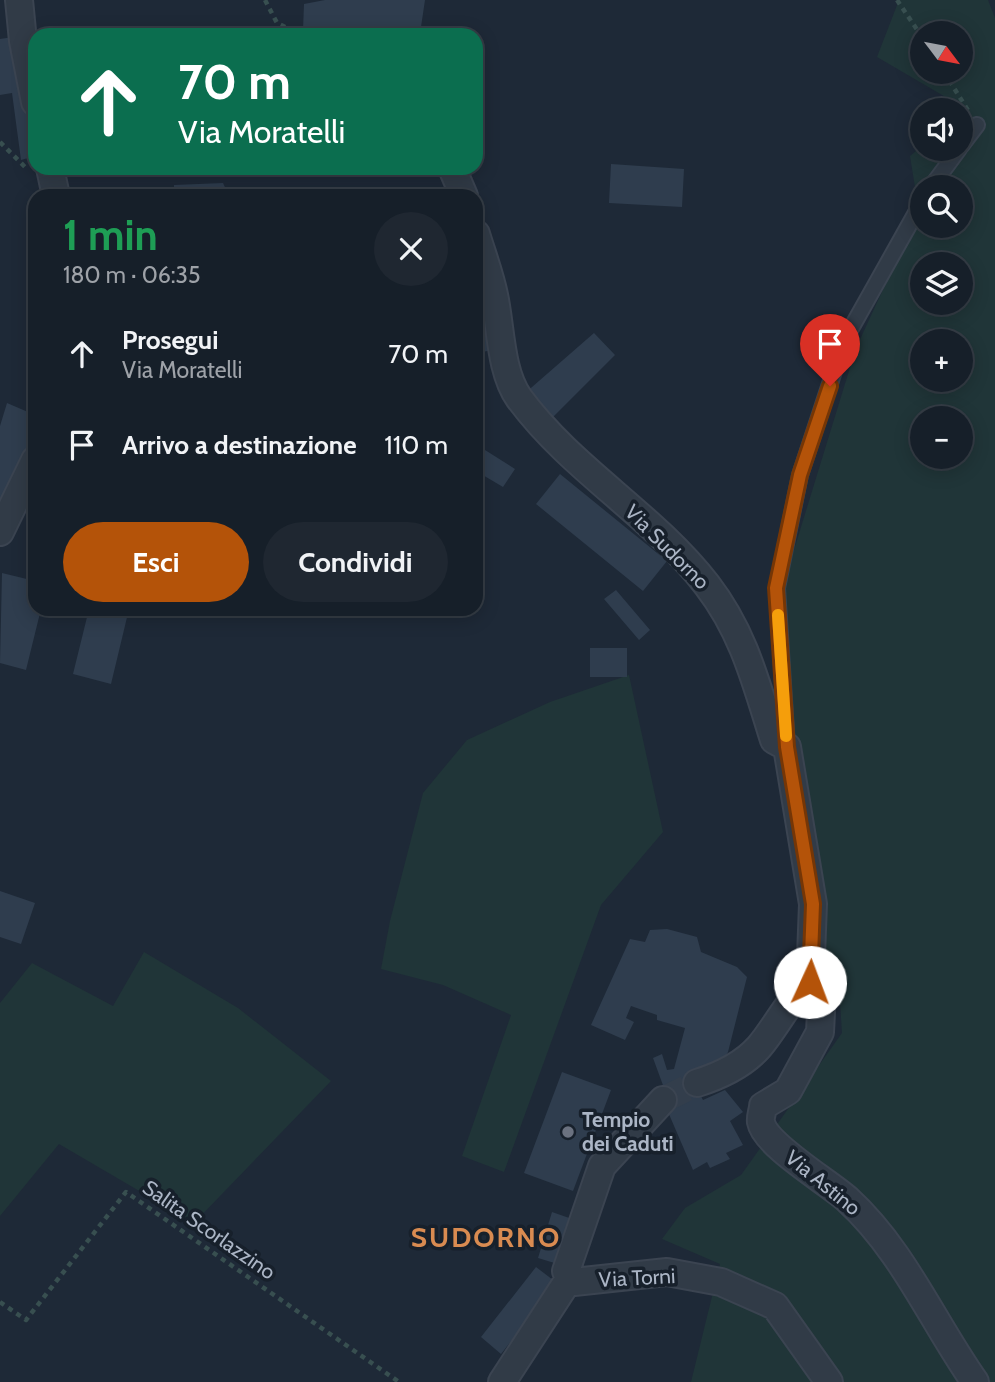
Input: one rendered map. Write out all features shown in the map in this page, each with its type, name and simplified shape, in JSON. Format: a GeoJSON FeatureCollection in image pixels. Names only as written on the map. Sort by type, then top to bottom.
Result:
{"type":"FeatureCollection","features":[{"type":"Feature","properties":{"kind":"street"},"geometry":{"type":"LineString","coordinates":[[19,0],[28,66]]}},
{"type":"Feature","properties":{"kind":"street","name":"Via Sudorno"},"geometry":{"type":"LineString","coordinates":[[483,257],[494,292],[509,379],[519,397],[570,455],[666,541],[707,585],[744,642],[774,740],[787,747],[813,904],[810,982]]}},
{"type":"Feature","properties":{"kind":"street"},"geometry":{"type":"LineString","coordinates":[[0,532],[28,474]]}},
{"type":"Feature","properties":{"kind":"street"},"geometry":{"type":"LineString","coordinates":[[697,1083],[714,1077],[758,1048],[797,992],[810,982]]}},
{"type":"Feature","properties":{"kind":"street","name":"Via Astino"},"geometry":{"type":"LineString","coordinates":[[810,982],[821,1012],[820,1032],[788,1091],[764,1106],[761,1122],[768,1136],[793,1160],[826,1181],[862,1213],[885,1241],[975,1382]]}},
{"type":"Feature","properties":{"kind":"street"},"geometry":{"type":"LineString","coordinates":[[502,1382],[569,1279],[566,1271],[602,1166],[663,1100]]}},
{"type":"Feature","properties":{"kind":"street","name":"Via Torni"},"geometry":{"type":"LineString","coordinates":[[569,1279],[574,1282],[667,1272],[721,1282],[775,1307],[829,1382]]}},
{"type":"Feature","properties":{"kind":"lane"},"geometry":{"type":"LineString","coordinates":[[973,130],[977,125]]}},
{"type":"Feature","properties":{"kind":"lane"},"geometry":{"type":"LineString","coordinates":[[787,747],[776,588],[800,475],[844,341],[910,223]]}},
{"type":"Feature","properties":{"kind":"path"},"geometry":{"type":"LineString","coordinates":[[265,0],[277,23],[287,28]]}},
{"type":"Feature","properties":{"kind":"path"},"geometry":{"type":"LineString","coordinates":[[897,0],[911,21]]}},
{"type":"Feature","properties":{"kind":"path"},"geometry":{"type":"LineString","coordinates":[[951,84],[977,125]]}},
{"type":"Feature","properties":{"kind":"path"},"geometry":{"type":"LineString","coordinates":[[0,142],[28,164]]}},
{"type":"Feature","properties":{"kind":"path","name":"Salita Scorlazzino"},"geometry":{"type":"LineString","coordinates":[[0,1302],[26,1320],[126,1192],[400,1382]]}},
{"type":"Feature","properties":{"kind":"green space"},"geometry":{"type":"Polygon","coordinates":[[[899,0],[988,0],[995,18],[995,1382],[691,1382],[720,1264],[662,1239],[685,1208],[741,1175],[842,1033],[839,988],[824,952],[774,615],[856,348],[910,231],[910,238],[973,238],[973,175],[913,175],[911,161],[973,161],[973,98],[947,98],[923,84],[973,84],[973,21],[910,21],[910,76],[877,57],[899,0]]]}},
{"type":"Feature","properties":{"kind":"green space"},"geometry":{"type":"Polygon","coordinates":[[[629,675],[663,832],[601,905],[504,1172],[462,1156],[511,1015],[443,985],[381,969],[390,921],[423,793],[467,740],[550,702],[629,675]]]}},
{"type":"Feature","properties":{"kind":"green space"},"geometry":{"type":"Polygon","coordinates":[[[144,952],[238,1008],[331,1081],[194,1223],[59,1144],[0,1216],[0,1003],[32,963],[113,1006],[144,952]]]}},
{"type":"Feature","properties":{"kind":"building"},"geometry":{"type":"Polygon","coordinates":[[[325,0],[425,0],[421,27],[303,28],[304,4],[325,0]]]}},
{"type":"Feature","properties":{"kind":"building"},"geometry":{"type":"Polygon","coordinates":[[[13,37],[28,97],[28,158],[21,160],[12,93],[0,95],[0,39],[13,37]]]}},
{"type":"Feature","properties":{"kind":"building"},"geometry":{"type":"Polygon","coordinates":[[[611,164],[684,169],[682,207],[609,203],[611,164]]]}},
{"type":"Feature","properties":{"kind":"building"},"geometry":{"type":"Polygon","coordinates":[[[223,183],[226,189],[174,189],[174,185],[223,183]]]}},
{"type":"Feature","properties":{"kind":"building"},"geometry":{"type":"Polygon","coordinates":[[[483,282],[499,349],[483,352],[483,282]]]}},
{"type":"Feature","properties":{"kind":"building"},"geometry":{"type":"Polygon","coordinates":[[[594,333],[615,355],[550,420],[524,394],[594,333]]]}},
{"type":"Feature","properties":{"kind":"building"},"geometry":{"type":"Polygon","coordinates":[[[7,403],[28,412],[28,458],[16,492],[0,512],[0,426],[7,403]]]}},
{"type":"Feature","properties":{"kind":"building"},"geometry":{"type":"Polygon","coordinates":[[[485,450],[515,469],[503,487],[483,475],[485,450]]]}},
{"type":"Feature","properties":{"kind":"building"},"geometry":{"type":"Polygon","coordinates":[[[560,474],[667,561],[643,591],[536,504],[560,474]]]}},
{"type":"Feature","properties":{"kind":"building"},"geometry":{"type":"Polygon","coordinates":[[[2,573],[28,579],[28,616],[39,616],[26,670],[0,663],[2,573]]]}},
{"type":"Feature","properties":{"kind":"building"},"geometry":{"type":"Polygon","coordinates":[[[616,590],[650,630],[639,640],[604,599],[616,590]]]}},
{"type":"Feature","properties":{"kind":"building"},"geometry":{"type":"Polygon","coordinates":[[[87,616],[127,616],[111,684],[73,674],[87,616]]]}},
{"type":"Feature","properties":{"kind":"building"},"geometry":{"type":"Polygon","coordinates":[[[590,648],[627,648],[627,677],[590,677],[590,648]]]}},
{"type":"Feature","properties":{"kind":"building"},"geometry":{"type":"Polygon","coordinates":[[[0,891],[35,903],[21,944],[0,937],[0,891]]]}},
{"type":"Feature","properties":{"kind":"building"},"geometry":{"type":"Polygon","coordinates":[[[667,929],[697,937],[701,952],[737,967],[747,977],[728,1052],[714,1076],[697,1089],[703,1100],[725,1090],[743,1112],[730,1121],[743,1145],[726,1153],[730,1159],[710,1168],[707,1162],[693,1170],[659,1091],[664,1088],[653,1058],[662,1054],[667,1070],[674,1069],[685,1028],[657,1020],[657,1015],[631,1006],[626,1018],[634,1022],[625,1040],[591,1025],[630,939],[645,942],[650,930],[667,929]]]}},
{"type":"Feature","properties":{"kind":"building","name":"Tempio dei Caduti"},"geometry":{"type":"Polygon","coordinates":[[[562,1072],[611,1090],[573,1191],[524,1173],[562,1072]]]}},
{"type":"Feature","properties":{"kind":"building"},"geometry":{"type":"Polygon","coordinates":[[[552,1212],[575,1220],[561,1265],[538,1258],[552,1212]]]}},
{"type":"Feature","properties":{"kind":"building"},"geometry":{"type":"Polygon","coordinates":[[[536,1267],[557,1283],[501,1354],[481,1337],[536,1267]]]}},
{"type":"Feature","properties":{"kind":"tunnel"},"geometry":{"type":"LineString","coordinates":[[663,1100],[697,1083]]}},
{"type":"Feature","properties":{"kind":"slow traffic"},"geometry":{"type":"LineString","coordinates":[[778,615],[786,736]]}},
{"type":"Feature","properties":{"kind":"place","name":"Tempio dei Caduti"},"geometry":{"type":"Point","coordinates":[568,1132]}},
{"type":"Feature","properties":{"kind":"district","name":"SUDORNO"},"geometry":{"type":"Point","coordinates":[486,1237]}},
{"type":"Feature","properties":{"kind":"route"},"geometry":{"type":"LineString","coordinates":[[810,982],[813,904],[787,747],[776,588],[800,475],[830,386]]}}]}
